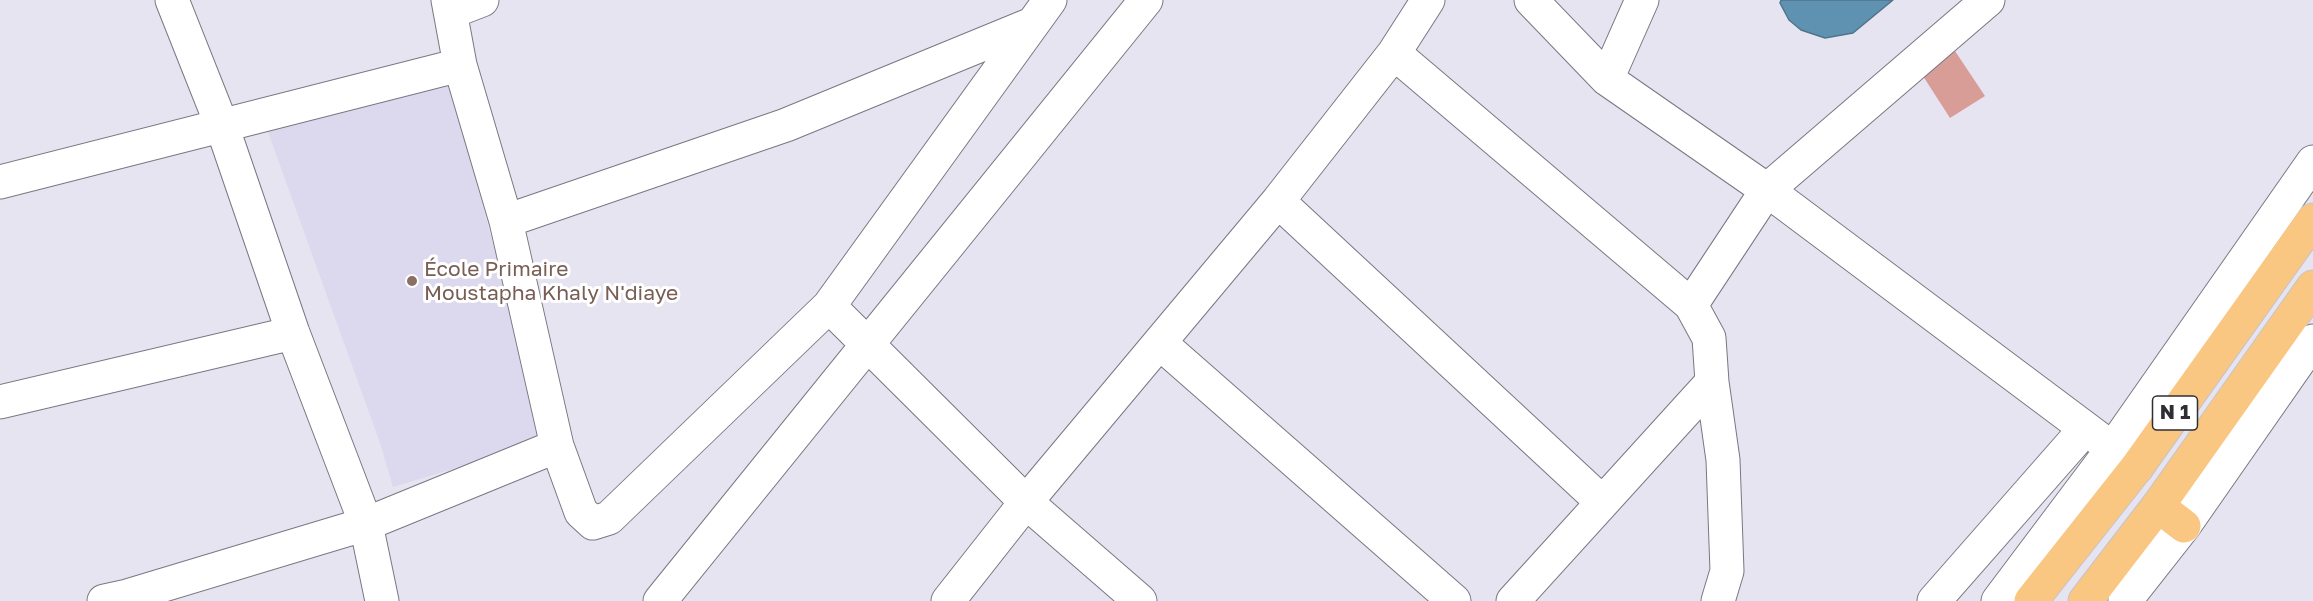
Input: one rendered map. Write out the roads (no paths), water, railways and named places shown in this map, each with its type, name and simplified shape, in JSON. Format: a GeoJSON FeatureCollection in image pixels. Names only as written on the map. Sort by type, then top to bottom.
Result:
{"type":"FeatureCollection","features":[{"type":"Feature","properties":{"kind":"highway","name":"N 1"},"geometry":{"type":"LineString","coordinates":[[2031,601],[2125,458],[2313,220]]}},
{"type":"Feature","properties":{"kind":"highway","name":"N 1"},"geometry":{"type":"LineString","coordinates":[[2085,601],[2158,506],[2313,288]]}},
{"type":"Feature","properties":{"kind":"highway"},"geometry":{"type":"LineString","coordinates":[[2158,506],[2184,526]]}},
{"type":"Feature","properties":{"kind":"street"},"geometry":{"type":"LineString","coordinates":[[172,0],[222,126],[293,333],[366,525],[382,601]]}},
{"type":"Feature","properties":{"kind":"street"},"geometry":{"type":"LineString","coordinates":[[482,0],[449,6],[460,65],[506,221],[557,446],[581,512],[593,523],[609,518],[829,306],[1041,12]]}},
{"type":"Feature","properties":{"kind":"street"},"geometry":{"type":"LineString","coordinates":[[660,601],[1146,0]]}},
{"type":"Feature","properties":{"kind":"street"},"geometry":{"type":"LineString","coordinates":[[948,601],[1026,502],[1278,201],[1394,53],[1428,0]]}},
{"type":"Feature","properties":{"kind":"street"},"geometry":{"type":"LineString","coordinates":[[1531,0],[1607,79],[1767,190],[2125,458]]}},
{"type":"Feature","properties":{"kind":"street"},"geometry":{"type":"LineString","coordinates":[[1607,79],[1642,0]]}},
{"type":"Feature","properties":{"kind":"street"},"geometry":{"type":"LineString","coordinates":[[1691,305],[1767,190],[1988,0]]}},
{"type":"Feature","properties":{"kind":"street"},"geometry":{"type":"LineString","coordinates":[[506,221],[786,125],[1041,12]]}},
{"type":"Feature","properties":{"kind":"street"},"geometry":{"type":"LineString","coordinates":[[1394,53],[1691,305],[1709,338],[1712,381],[1724,460],[1727,571],[1718,601]]}},
{"type":"Feature","properties":{"kind":"street"},"geometry":{"type":"LineString","coordinates":[[0,182],[460,65]]}},
{"type":"Feature","properties":{"kind":"street"},"geometry":{"type":"LineString","coordinates":[[1998,601],[2125,458],[2313,162]]}},
{"type":"Feature","properties":{"kind":"street"},"geometry":{"type":"LineString","coordinates":[[1278,201],[1602,502]]}},
{"type":"Feature","properties":{"kind":"street"},"geometry":{"type":"LineString","coordinates":[[829,306],[1026,502],[1140,601]]}},
{"type":"Feature","properties":{"kind":"street"},"geometry":{"type":"LineString","coordinates":[[0,402],[293,333]]}},
{"type":"Feature","properties":{"kind":"street"},"geometry":{"type":"LineString","coordinates":[[2126,601],[2184,526],[2313,341]]}},
{"type":"Feature","properties":{"kind":"street"},"geometry":{"type":"LineString","coordinates":[[1160,343],[1454,601]]}},
{"type":"Feature","properties":{"kind":"street"},"geometry":{"type":"LineString","coordinates":[[1513,601],[1712,381]]}},
{"type":"Feature","properties":{"kind":"street"},"geometry":{"type":"LineString","coordinates":[[1934,601],[2085,429]]}},
{"type":"Feature","properties":{"kind":"street"},"geometry":{"type":"LineString","coordinates":[[120,599],[366,525],[557,446]]}},
{"type":"Feature","properties":{"kind":"water"},"geometry":{"type":"Polygon","coordinates":[[[1781,0],[1893,0],[1853,33],[1825,38],[1801,30],[1789,20],[1780,3],[1781,0]]]}},
{"type":"Feature","properties":{"kind":"place","name":"École Primaire Moustapha Khaly N'diaye"},"geometry":{"type":"Point","coordinates":[412,281]}}]}
